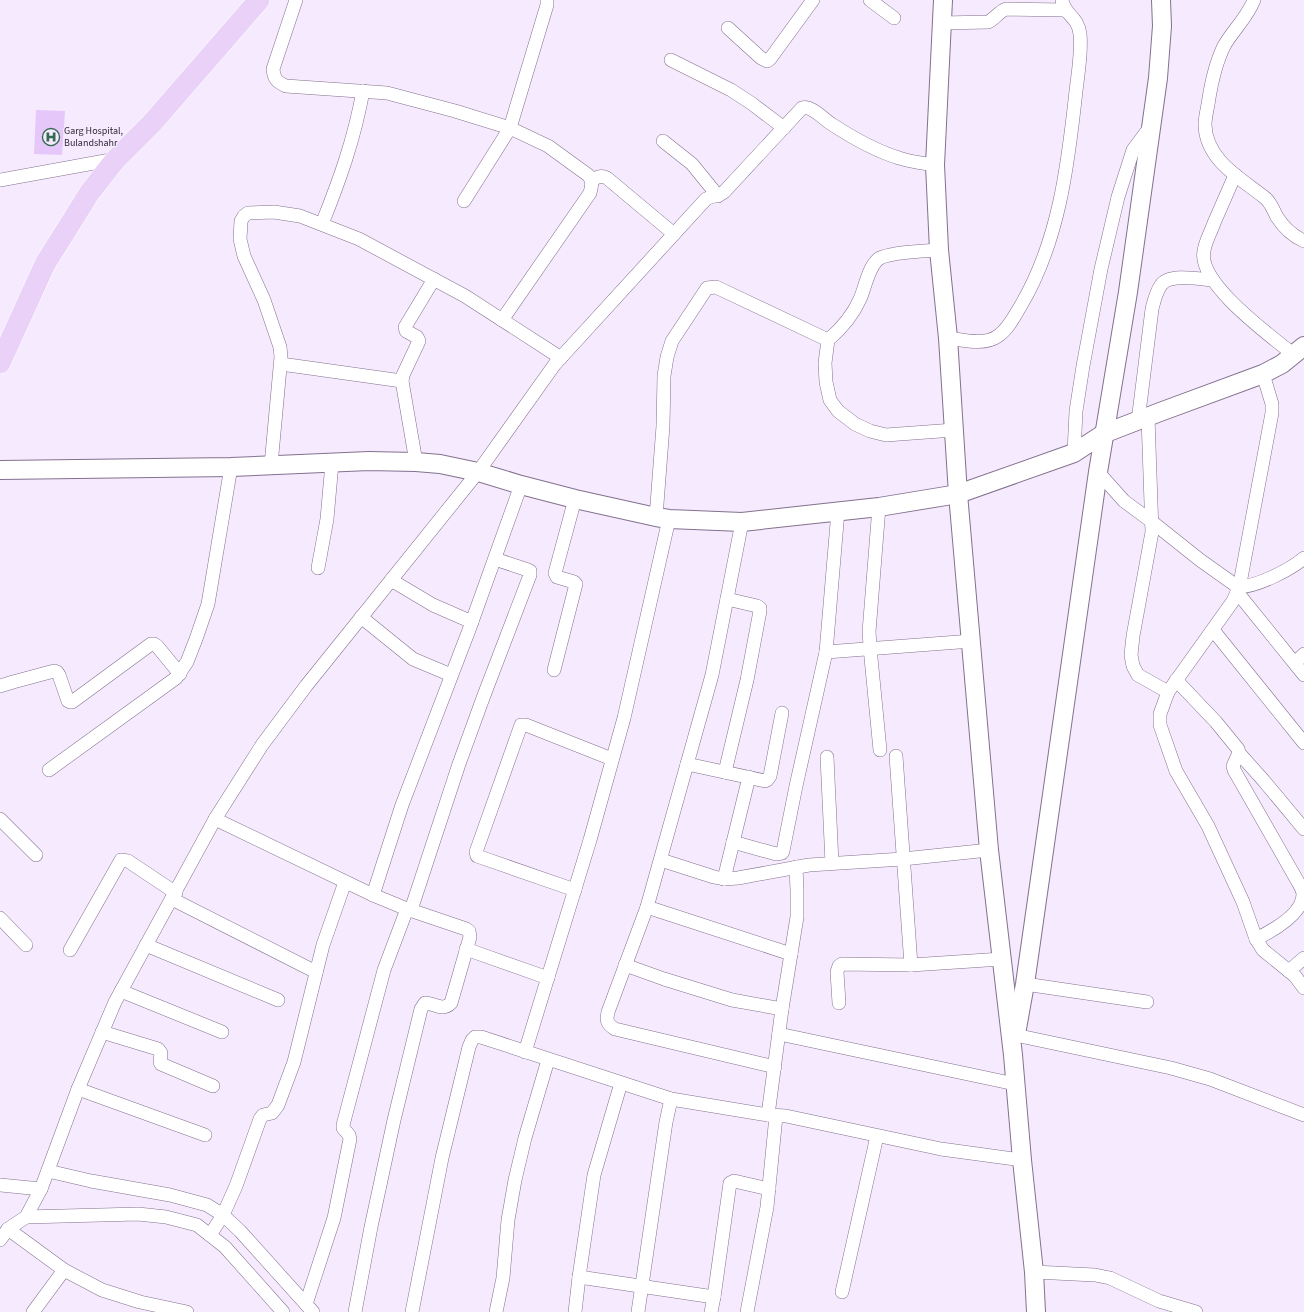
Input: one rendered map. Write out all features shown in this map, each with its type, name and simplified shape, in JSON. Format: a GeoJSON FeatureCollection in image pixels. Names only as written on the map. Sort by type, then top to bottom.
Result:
{"type":"FeatureCollection","features":[{"type":"Feature","properties":{"kind":"main road"},"geometry":{"type":"LineString","coordinates":[[0,363],[45,264],[108,160],[245,0]]}},
{"type":"Feature","properties":{"kind":"main road"},"geometry":{"type":"LineString","coordinates":[[0,339],[36,259],[81,186],[108,160],[153,122],[259,0]]}},
{"type":"Feature","properties":{"kind":"street"},"geometry":{"type":"LineString","coordinates":[[296,0],[273,68],[273,76],[277,82],[286,86],[387,93],[418,100],[510,128],[548,146],[588,175],[592,180],[590,193],[502,320]]}},
{"type":"Feature","properties":{"kind":"street"},"geometry":{"type":"LineString","coordinates":[[464,201],[510,128],[547,5],[546,0]]}},
{"type":"Feature","properties":{"kind":"street"},"geometry":{"type":"LineString","coordinates":[[728,28],[766,61],[770,59],[813,0]]}},
{"type":"Feature","properties":{"kind":"street"},"geometry":{"type":"LineString","coordinates":[[870,0],[894,18]]}},
{"type":"Feature","properties":{"kind":"street"},"geometry":{"type":"LineString","coordinates":[[943,0],[935,165],[938,250],[948,338],[958,494],[990,850],[1013,1055],[1014,1084],[1034,1272],[1036,1312]]}},
{"type":"Feature","properties":{"kind":"street"},"geometry":{"type":"LineString","coordinates":[[1013,1055],[1025,984],[1103,434],[1128,292],[1158,78],[1162,26],[1161,0]]}},
{"type":"Feature","properties":{"kind":"street"},"geometry":{"type":"LineString","coordinates":[[1254,0],[1250,10],[1228,38],[1220,54],[1212,80],[1206,116],[1206,136],[1218,158],[1235,175],[1266,198],[1281,223],[1288,231],[1304,241]]}},
{"type":"Feature","properties":{"kind":"street"},"geometry":{"type":"LineString","coordinates":[[942,23],[988,22],[1001,11],[1006,9],[1064,5],[1078,24],[1080,44],[1071,141],[1057,216],[1047,249],[1031,287],[1010,323],[998,336],[988,340],[973,342],[948,338]]}},
{"type":"Feature","properties":{"kind":"street"},"geometry":{"type":"LineString","coordinates":[[671,60],[731,90],[784,128]]}},
{"type":"Feature","properties":{"kind":"street"},"geometry":{"type":"LineString","coordinates":[[322,224],[353,141],[363,91]]}},
{"type":"Feature","properties":{"kind":"street"},"geometry":{"type":"LineString","coordinates":[[0,1240],[8,1229],[26,1217],[41,1189],[78,1089],[121,991],[215,819],[262,745],[306,686],[478,472],[561,358],[706,199],[709,197],[718,196],[724,192],[802,108],[808,107],[833,125],[863,143],[899,158],[935,165]]}},
{"type":"Feature","properties":{"kind":"street"},"geometry":{"type":"LineString","coordinates":[[1074,454],[1076,411],[1101,268],[1118,197],[1133,150],[1151,126]]}},
{"type":"Feature","properties":{"kind":"street"},"geometry":{"type":"LineString","coordinates":[[663,141],[692,164],[718,196]]}},
{"type":"Feature","properties":{"kind":"street"},"geometry":{"type":"LineString","coordinates":[[0,180],[108,160]]}},
{"type":"Feature","properties":{"kind":"street"},"geometry":{"type":"LineString","coordinates":[[0,470],[231,467],[271,464],[416,462],[440,464],[478,472],[575,499],[662,518],[742,522],[880,507],[958,494],[1074,454],[1103,434],[1263,374],[1282,364],[1299,350],[1236,307],[1213,280],[1204,264],[1203,252],[1208,237],[1235,175]]}},
{"type":"Feature","properties":{"kind":"street"},"geometry":{"type":"LineString","coordinates":[[592,180],[599,176],[607,178],[674,234]]}},
{"type":"Feature","properties":{"kind":"street"},"geometry":{"type":"LineString","coordinates":[[271,464],[281,364],[280,348],[268,314],[244,256],[240,240],[241,221],[248,213],[274,212],[300,216],[360,239],[465,296],[561,358]]}},
{"type":"Feature","properties":{"kind":"street"},"geometry":{"type":"LineString","coordinates":[[938,250],[886,256],[875,261],[860,299],[851,316],[828,340],[825,363],[826,382],[830,400],[838,411],[849,420],[870,431],[886,435],[954,430]]}},
{"type":"Feature","properties":{"kind":"street"},"geometry":{"type":"LineString","coordinates":[[1168,692],[1138,675],[1133,666],[1131,655],[1133,636],[1151,541],[1151,520],[1143,419],[1152,309],[1156,293],[1161,283],[1173,277],[1213,280]]}},
{"type":"Feature","properties":{"kind":"street"},"geometry":{"type":"LineString","coordinates":[[416,462],[402,381],[403,375],[419,341],[417,337],[406,331],[405,327],[434,279]]}},
{"type":"Feature","properties":{"kind":"street"},"geometry":{"type":"LineString","coordinates":[[525,1052],[575,890],[624,718],[662,518],[664,376],[666,357],[672,341],[707,288],[716,287],[828,340]]}},
{"type":"Feature","properties":{"kind":"street"},"geometry":{"type":"LineString","coordinates":[[281,364],[402,381]]}},
{"type":"Feature","properties":{"kind":"street"},"geometry":{"type":"LineString","coordinates":[[1263,374],[1272,404],[1272,413],[1237,590],[1233,601],[1168,692],[1160,714],[1160,725],[1176,770],[1208,826],[1228,868],[1256,939],[1263,950],[1295,976],[1304,988]]}},
{"type":"Feature","properties":{"kind":"street"},"geometry":{"type":"LineString","coordinates":[[318,568],[327,519],[332,463]]}},
{"type":"Feature","properties":{"kind":"street"},"geometry":{"type":"LineString","coordinates":[[49,770],[180,674],[187,662],[208,604],[231,467]]}},
{"type":"Feature","properties":{"kind":"street"},"geometry":{"type":"LineString","coordinates":[[1098,472],[1124,501],[1151,520],[1237,590],[1300,658],[1304,675]]}},
{"type":"Feature","properties":{"kind":"street"},"geometry":{"type":"LineString","coordinates":[[373,896],[402,805],[472,622],[521,485]]}},
{"type":"Feature","properties":{"kind":"street"},"geometry":{"type":"LineString","coordinates":[[554,670],[576,586],[574,582],[558,577],[555,573],[575,499]]}},
{"type":"Feature","properties":{"kind":"street"},"geometry":{"type":"LineString","coordinates":[[880,507],[870,632],[870,648],[880,750]]}},
{"type":"Feature","properties":{"kind":"street"},"geometry":{"type":"LineString","coordinates":[[733,842],[776,854],[782,853],[783,851],[826,652],[838,511]]}},
{"type":"Feature","properties":{"kind":"street"},"geometry":{"type":"LineString","coordinates":[[742,522],[712,675],[661,860],[606,1020],[608,1024],[615,1028],[775,1067]]}},
{"type":"Feature","properties":{"kind":"street"},"geometry":{"type":"LineString","coordinates":[[310,1308],[334,1218],[350,1139],[349,1135],[343,1128],[343,1125],[384,970],[409,910],[464,749],[530,575],[530,571],[528,570],[495,558]]}},
{"type":"Feature","properties":{"kind":"street"},"geometry":{"type":"LineString","coordinates":[[1237,590],[1251,586],[1283,572],[1304,558]]}},
{"type":"Feature","properties":{"kind":"street"},"geometry":{"type":"LineString","coordinates":[[391,580],[433,605],[472,622]]}},
{"type":"Feature","properties":{"kind":"street"},"geometry":{"type":"LineString","coordinates":[[725,772],[747,680],[760,611],[760,608],[757,606],[727,599]]}},
{"type":"Feature","properties":{"kind":"street"},"geometry":{"type":"LineString","coordinates":[[361,617],[413,659],[452,675]]}},
{"type":"Feature","properties":{"kind":"street"},"geometry":{"type":"LineString","coordinates":[[1213,630],[1304,743]]}},
{"type":"Feature","properties":{"kind":"street"},"geometry":{"type":"LineString","coordinates":[[826,652],[972,641]]}},
{"type":"Feature","properties":{"kind":"street"},"geometry":{"type":"LineString","coordinates":[[0,686],[54,671],[59,675],[68,701],[72,702],[148,646],[154,644],[180,674]]}},
{"type":"Feature","properties":{"kind":"street"},"geometry":{"type":"LineString","coordinates":[[1176,680],[1216,722],[1238,749],[1239,753],[1304,829]]}},
{"type":"Feature","properties":{"kind":"street"},"geometry":{"type":"LineString","coordinates":[[687,764],[765,781],[769,779],[782,713]]}},
{"type":"Feature","properties":{"kind":"street"},"geometry":{"type":"LineString","coordinates":[[575,890],[477,856],[476,852],[521,725],[526,724],[612,759]]}},
{"type":"Feature","properties":{"kind":"street"},"geometry":{"type":"LineString","coordinates":[[1239,753],[1233,766],[1234,770],[1298,882],[1303,894],[1301,908],[1277,929],[1256,939]]}},
{"type":"Feature","properties":{"kind":"street"},"geometry":{"type":"LineString","coordinates":[[896,756],[911,965]]}},
{"type":"Feature","properties":{"kind":"street"},"geometry":{"type":"LineString","coordinates":[[827,757],[832,863]]}},
{"type":"Feature","properties":{"kind":"street"},"geometry":{"type":"LineString","coordinates":[[724,878],[749,777]]}},
{"type":"Feature","properties":{"kind":"street"},"geometry":{"type":"LineString","coordinates":[[0,819],[36,855]]}},
{"type":"Feature","properties":{"kind":"street"},"geometry":{"type":"LineString","coordinates":[[215,819],[373,896],[469,931],[470,937],[450,1003],[444,1008],[428,1003],[421,1009],[392,1127],[355,1312]]}},
{"type":"Feature","properties":{"kind":"street"},"geometry":{"type":"LineString","coordinates":[[661,860],[714,877],[738,878],[796,867],[832,863],[903,859],[990,850]]}},
{"type":"Feature","properties":{"kind":"street"},"geometry":{"type":"LineString","coordinates":[[70,950],[121,860],[128,860],[174,896],[316,972]]}},
{"type":"Feature","properties":{"kind":"street"},"geometry":{"type":"LineString","coordinates":[[747,1312],[767,1207],[769,1189],[775,1067],[782,1009],[797,917],[798,890],[796,867]]}},
{"type":"Feature","properties":{"kind":"street"},"geometry":{"type":"LineString","coordinates":[[210,1235],[223,1215],[236,1186],[260,1119],[263,1115],[272,1113],[278,1105],[294,1062],[316,972],[345,882]]}},
{"type":"Feature","properties":{"kind":"street"},"geometry":{"type":"LineString","coordinates":[[646,907],[791,954]]}},
{"type":"Feature","properties":{"kind":"street"},"geometry":{"type":"LineString","coordinates":[[0,918],[26,945]]}},
{"type":"Feature","properties":{"kind":"street"},"geometry":{"type":"LineString","coordinates":[[146,945],[278,1000]]}},
{"type":"Feature","properties":{"kind":"street"},"geometry":{"type":"LineString","coordinates":[[466,949],[548,978]]}},
{"type":"Feature","properties":{"kind":"street"},"geometry":{"type":"LineString","coordinates":[[1289,971],[1304,958]]}},
{"type":"Feature","properties":{"kind":"street"},"geometry":{"type":"LineString","coordinates":[[839,1002],[837,972],[839,966],[842,964],[911,965],[1002,959]]}},
{"type":"Feature","properties":{"kind":"street"},"geometry":{"type":"LineString","coordinates":[[625,965],[732,1000],[782,1009]]}},
{"type":"Feature","properties":{"kind":"street"},"geometry":{"type":"LineString","coordinates":[[1025,984],[1147,1002]]}},
{"type":"Feature","properties":{"kind":"street"},"geometry":{"type":"LineString","coordinates":[[121,991],[222,1032]]}},
{"type":"Feature","properties":{"kind":"street"},"geometry":{"type":"LineString","coordinates":[[102,1032],[158,1049],[161,1053],[161,1064],[213,1086]]}},
{"type":"Feature","properties":{"kind":"street"},"geometry":{"type":"LineString","coordinates":[[779,1034],[1014,1084]]}},
{"type":"Feature","properties":{"kind":"street"},"geometry":{"type":"LineString","coordinates":[[1016,1035],[1171,1068],[1210,1079],[1304,1115]]}},
{"type":"Feature","properties":{"kind":"street"},"geometry":{"type":"LineString","coordinates":[[412,1312],[442,1158],[469,1047],[475,1037],[481,1037],[671,1099],[800,1119],[941,1150],[1022,1160]]}},
{"type":"Feature","properties":{"kind":"street"},"geometry":{"type":"LineString","coordinates":[[496,1312],[503,1278],[508,1220],[515,1180],[525,1138],[548,1060]]}},
{"type":"Feature","properties":{"kind":"street"},"geometry":{"type":"LineString","coordinates":[[575,1312],[594,1175],[621,1083]]}},
{"type":"Feature","properties":{"kind":"street"},"geometry":{"type":"LineString","coordinates":[[78,1089],[205,1135]]}},
{"type":"Feature","properties":{"kind":"street"},"geometry":{"type":"LineString","coordinates":[[638,1312],[666,1122],[671,1099]]}},
{"type":"Feature","properties":{"kind":"street"},"geometry":{"type":"LineString","coordinates":[[842,1292],[877,1136]]}},
{"type":"Feature","properties":{"kind":"street"},"geometry":{"type":"LineString","coordinates":[[48,1170],[91,1181],[170,1195],[207,1205],[223,1215],[240,1231],[310,1308]]}},
{"type":"Feature","properties":{"kind":"street"},"geometry":{"type":"LineString","coordinates":[[711,1312],[730,1183],[734,1181],[769,1189]]}},
{"type":"Feature","properties":{"kind":"street"},"geometry":{"type":"LineString","coordinates":[[0,1185],[41,1189]]}},
{"type":"Feature","properties":{"kind":"street"},"geometry":{"type":"LineString","coordinates":[[26,1217],[138,1214],[166,1217],[197,1225],[228,1251],[283,1312]]}},
{"type":"Feature","properties":{"kind":"street"},"geometry":{"type":"LineString","coordinates":[[8,1229],[64,1270],[138,1307],[187,1312]]}},
{"type":"Feature","properties":{"kind":"street"},"geometry":{"type":"LineString","coordinates":[[33,1312],[64,1270]]}},
{"type":"Feature","properties":{"kind":"street"},"geometry":{"type":"LineString","coordinates":[[1034,1272],[1096,1275],[1110,1278],[1159,1301],[1196,1312]]}},
{"type":"Feature","properties":{"kind":"street"},"geometry":{"type":"LineString","coordinates":[[580,1277],[714,1297]]}},
{"type":"Feature","properties":{"kind":"building"},"geometry":{"type":"Polygon","coordinates":[[[36,110],[65,111],[62,155],[34,154],[36,110]]]}},
{"type":"Feature","properties":{"kind":"place","name":"Garg Hospital, Bulandshahr"},"geometry":{"type":"Point","coordinates":[51,137]}}]}
